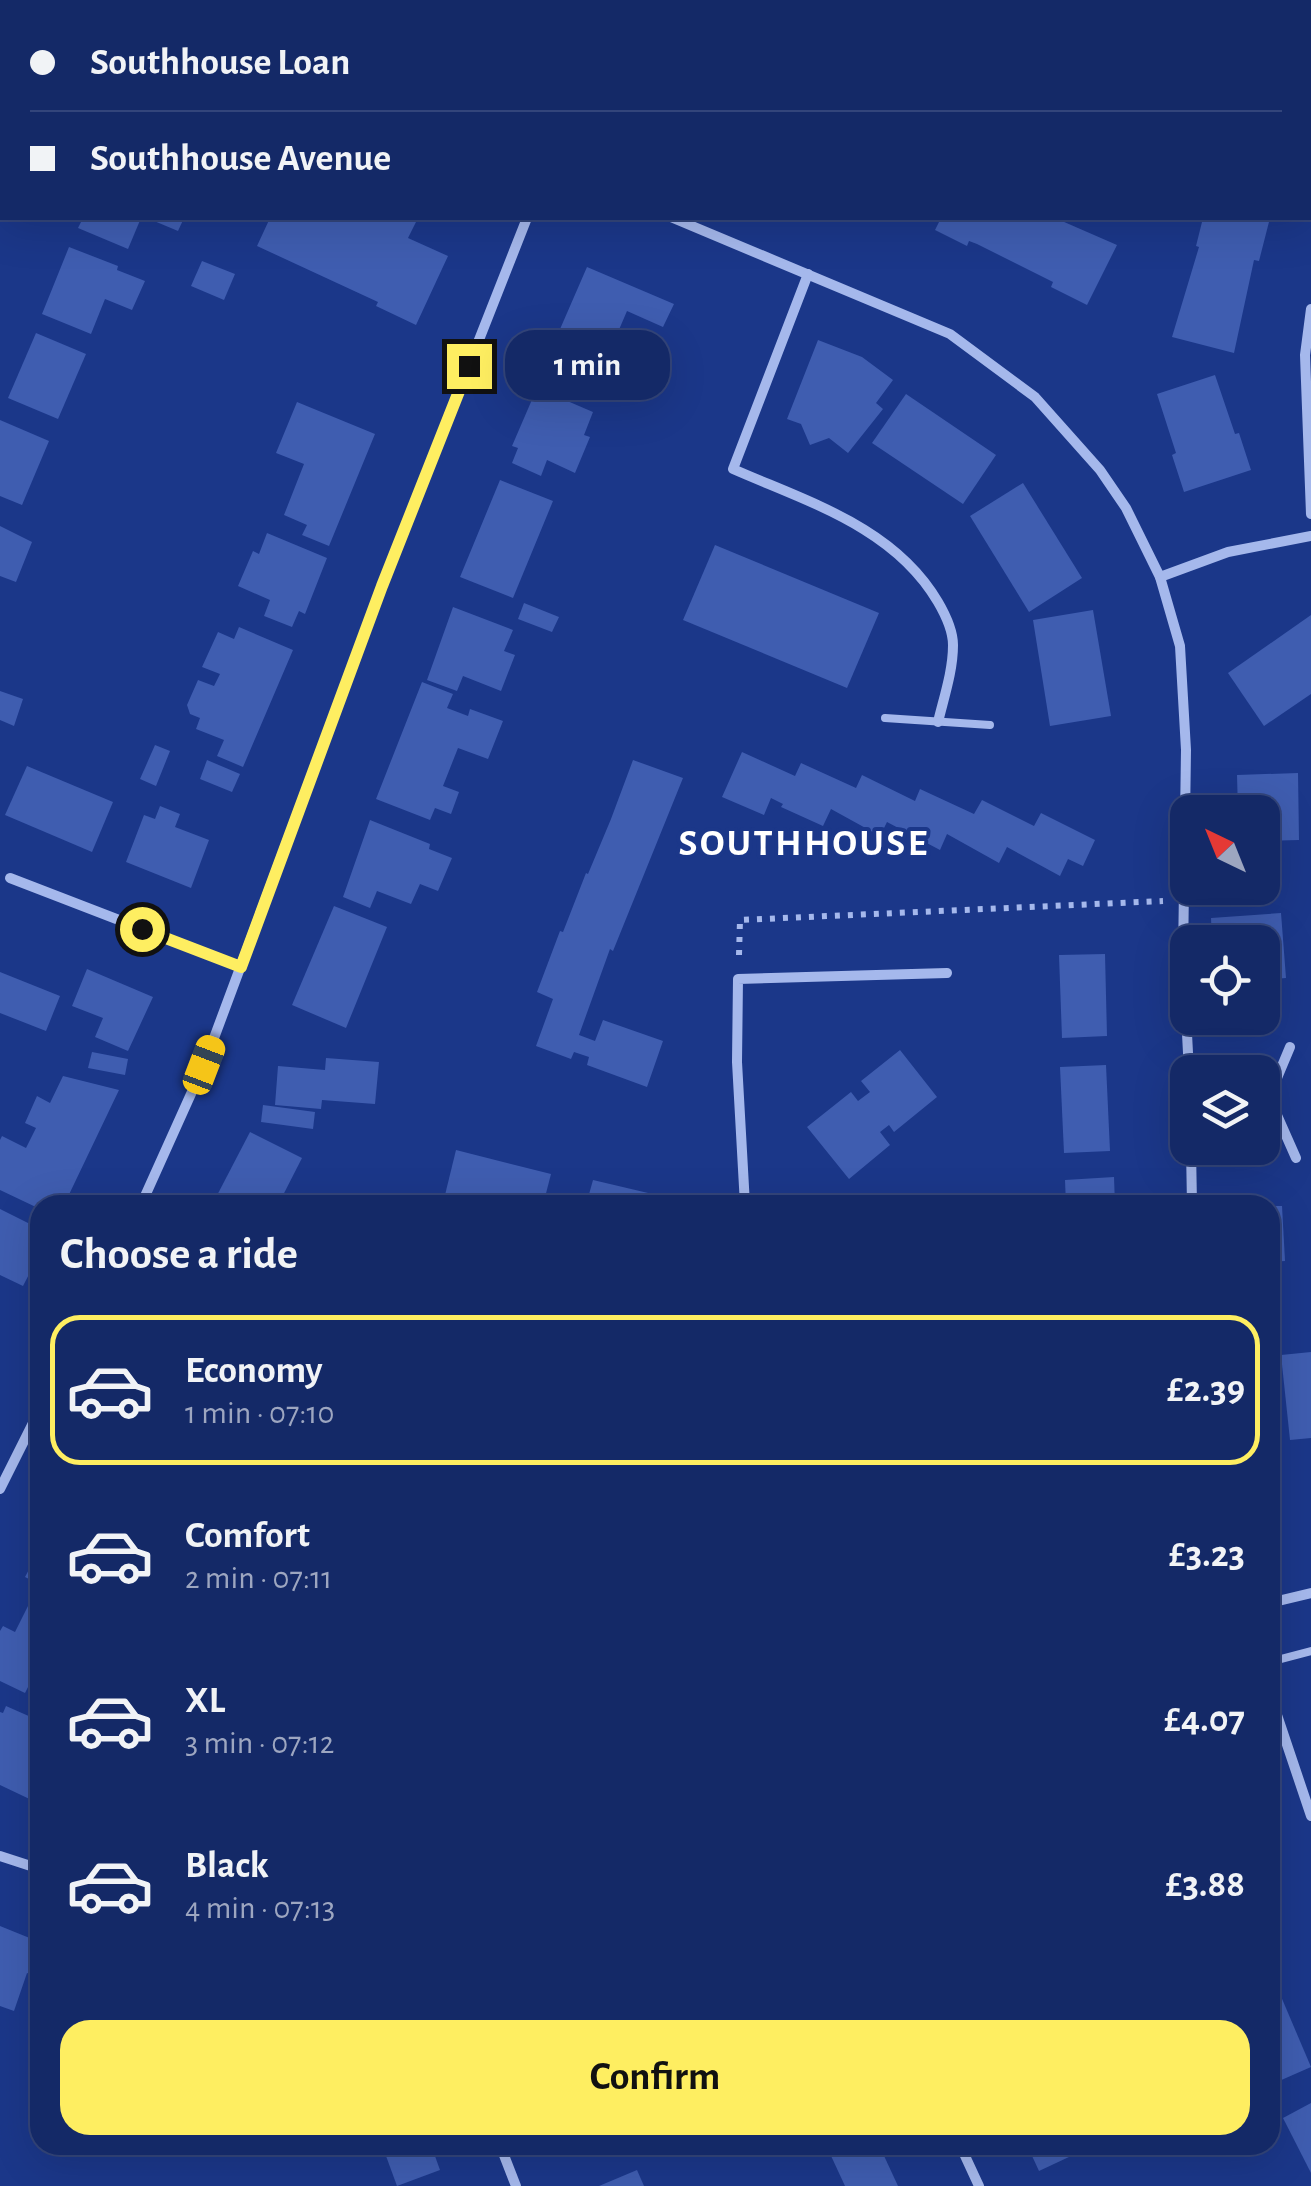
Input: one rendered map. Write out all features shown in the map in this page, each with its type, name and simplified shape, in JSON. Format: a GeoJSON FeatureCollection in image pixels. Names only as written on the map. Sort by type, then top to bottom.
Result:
{"type":"FeatureCollection","features":[{"type":"Feature","properties":{"kind":"street"},"geometry":{"type":"LineString","coordinates":[[146,1195],[204,1065],[382,586],[526,220]]}},
{"type":"Feature","properties":{"kind":"street"},"geometry":{"type":"LineString","coordinates":[[678,220],[950,334],[1035,397],[1100,470],[1126,508],[1160,576],[1180,646],[1184,795]]}},
{"type":"Feature","properties":{"kind":"street"},"geometry":{"type":"LineString","coordinates":[[808,274],[733,468],[857,524],[892,548],[924,578],[944,612],[954,642],[938,722]]}},
{"type":"Feature","properties":{"kind":"street"},"geometry":{"type":"LineString","coordinates":[[1311,308],[1304,355],[1311,514]]}},
{"type":"Feature","properties":{"kind":"street"},"geometry":{"type":"LineString","coordinates":[[1160,576],[1228,552],[1311,536]]}},
{"type":"Feature","properties":{"kind":"street"},"geometry":{"type":"LineString","coordinates":[[10,878],[241,967]]}},
{"type":"Feature","properties":{"kind":"street"},"geometry":{"type":"LineString","coordinates":[[1184,905],[1188,1055]]}},
{"type":"Feature","properties":{"kind":"street"},"geometry":{"type":"LineString","coordinates":[[744,1195],[736,1062],[738,978],[947,973]]}},
{"type":"Feature","properties":{"kind":"street"},"geometry":{"type":"LineString","coordinates":[[1280,1068],[1290,1047]]}},
{"type":"Feature","properties":{"kind":"street"},"geometry":{"type":"LineString","coordinates":[[1280,1126],[1296,1158]]}},
{"type":"Feature","properties":{"kind":"street"},"geometry":{"type":"LineString","coordinates":[[1191,1165],[1192,1195]]}},
{"type":"Feature","properties":{"kind":"street"},"geometry":{"type":"LineString","coordinates":[[0,1489],[30,1429]]}},
{"type":"Feature","properties":{"kind":"street"},"geometry":{"type":"LineString","coordinates":[[1280,1601],[1311,1593]]}},
{"type":"Feature","properties":{"kind":"street"},"geometry":{"type":"LineString","coordinates":[[1280,1724],[1311,1816]]}},
{"type":"Feature","properties":{"kind":"street"},"geometry":{"type":"LineString","coordinates":[[0,1856],[30,1866]]}},
{"type":"Feature","properties":{"kind":"street"},"geometry":{"type":"LineString","coordinates":[[504,2155],[516,2186]]}},
{"type":"Feature","properties":{"kind":"street"},"geometry":{"type":"LineString","coordinates":[[965,2155],[979,2186]]}},
{"type":"Feature","properties":{"kind":"lane"},"geometry":{"type":"LineString","coordinates":[[885,718],[990,725]]}},
{"type":"Feature","properties":{"kind":"lane"},"geometry":{"type":"LineString","coordinates":[[1280,1659],[1311,1650]]}},
{"type":"Feature","properties":{"kind":"path"},"geometry":{"type":"LineString","coordinates":[[738,978],[740,920],[1170,901]]}},
{"type":"Feature","properties":{"kind":"building"},"geometry":{"type":"Polygon","coordinates":[[[82,220],[140,220],[128,249],[78,228],[82,220]]]}},
{"type":"Feature","properties":{"kind":"building"},"geometry":{"type":"Polygon","coordinates":[[[152,220],[183,220],[178,231],[152,220]]]}},
{"type":"Feature","properties":{"kind":"building"},"geometry":{"type":"Polygon","coordinates":[[[269,220],[417,220],[408,238],[448,256],[416,325],[376,306],[378,302],[257,246],[269,220]]]}},
{"type":"Feature","properties":{"kind":"building"},"geometry":{"type":"Polygon","coordinates":[[[940,220],[1060,220],[1117,245],[1087,305],[1051,287],[1053,282],[977,244],[969,241],[967,246],[935,230],[940,220]]]}},
{"type":"Feature","properties":{"kind":"building"},"geometry":{"type":"Polygon","coordinates":[[[1202,220],[1269,220],[1259,261],[1254,260],[1234,353],[1172,337],[1199,247],[1196,246],[1202,220]]]}},
{"type":"Feature","properties":{"kind":"building"},"geometry":{"type":"Polygon","coordinates":[[[69,247],[145,281],[132,310],[105,299],[91,334],[42,314],[69,247]]]}},
{"type":"Feature","properties":{"kind":"building"},"geometry":{"type":"Polygon","coordinates":[[[202,261],[235,274],[224,300],[191,286],[202,261]]]}},
{"type":"Feature","properties":{"kind":"building"},"geometry":{"type":"Polygon","coordinates":[[[587,267],[674,304],[663,327],[627,311],[594,388],[544,366],[587,267]]]}},
{"type":"Feature","properties":{"kind":"building"},"geometry":{"type":"Polygon","coordinates":[[[36,333],[86,354],[58,419],[8,398],[36,333]]]}},
{"type":"Feature","properties":{"kind":"building"},"geometry":{"type":"Polygon","coordinates":[[[818,340],[862,357],[893,380],[876,403],[883,409],[848,453],[829,438],[810,445],[801,424],[787,419],[818,340]]]}},
{"type":"Feature","properties":{"kind":"building"},"geometry":{"type":"Polygon","coordinates":[[[1215,375],[1251,470],[1184,492],[1157,394],[1215,375]]]}},
{"type":"Feature","properties":{"kind":"building"},"geometry":{"type":"Polygon","coordinates":[[[537,388],[593,412],[584,435],[590,437],[575,473],[547,460],[541,476],[512,463],[518,448],[512,446],[537,388]]]}},
{"type":"Feature","properties":{"kind":"building"},"geometry":{"type":"Polygon","coordinates":[[[906,394],[996,455],[963,504],[872,443],[906,394]]]}},
{"type":"Feature","properties":{"kind":"building"},"geometry":{"type":"Polygon","coordinates":[[[297,402],[375,434],[329,546],[302,535],[307,525],[284,515],[304,464],[276,453],[297,402]]]}},
{"type":"Feature","properties":{"kind":"building"},"geometry":{"type":"Polygon","coordinates":[[[0,420],[49,441],[22,505],[0,496],[0,420]]]}},
{"type":"Feature","properties":{"kind":"building"},"geometry":{"type":"Polygon","coordinates":[[[500,480],[553,501],[513,598],[460,577],[500,480]]]}},
{"type":"Feature","properties":{"kind":"building"},"geometry":{"type":"Polygon","coordinates":[[[1023,483],[1082,578],[1029,612],[970,516],[1023,483]]]}},
{"type":"Feature","properties":{"kind":"building"},"geometry":{"type":"Polygon","coordinates":[[[0,526],[32,542],[16,582],[0,576],[0,526]]]}},
{"type":"Feature","properties":{"kind":"building"},"geometry":{"type":"Polygon","coordinates":[[[267,533],[327,558],[305,614],[299,611],[292,627],[264,616],[270,600],[238,586],[253,551],[259,554],[267,533]]]}},
{"type":"Feature","properties":{"kind":"building"},"geometry":{"type":"Polygon","coordinates":[[[715,545],[879,613],[847,688],[683,620],[715,545]]]}},
{"type":"Feature","properties":{"kind":"building"},"geometry":{"type":"Polygon","coordinates":[[[524,603],[559,617],[552,632],[518,619],[524,603]]]}},
{"type":"Feature","properties":{"kind":"building"},"geometry":{"type":"Polygon","coordinates":[[[453,607],[513,630],[504,651],[515,655],[501,691],[463,676],[457,691],[427,680],[453,607]]]}},
{"type":"Feature","properties":{"kind":"building"},"geometry":{"type":"Polygon","coordinates":[[[1093,610],[1111,716],[1050,726],[1033,620],[1093,610]]]}},
{"type":"Feature","properties":{"kind":"building"},"geometry":{"type":"Polygon","coordinates":[[[1311,615],[1311,694],[1264,726],[1228,673],[1311,615]]]}},
{"type":"Feature","properties":{"kind":"building"},"geometry":{"type":"Polygon","coordinates":[[[239,627],[293,650],[243,767],[217,756],[224,740],[196,729],[200,718],[190,714],[187,705],[198,680],[214,686],[220,674],[202,667],[218,632],[234,639],[239,627]]]}},
{"type":"Feature","properties":{"kind":"building"},"geometry":{"type":"Polygon","coordinates":[[[422,682],[453,694],[447,708],[468,716],[470,709],[503,721],[488,759],[458,748],[443,786],[459,792],[451,814],[435,808],[430,820],[376,799],[422,682]]]}},
{"type":"Feature","properties":{"kind":"building"},"geometry":{"type":"Polygon","coordinates":[[[0,691],[23,699],[14,726],[0,720],[0,691]]]}},
{"type":"Feature","properties":{"kind":"building"},"geometry":{"type":"Polygon","coordinates":[[[155,745],[170,751],[156,786],[140,779],[155,745]]]}},
{"type":"Feature","properties":{"kind":"building"},"geometry":{"type":"Polygon","coordinates":[[[742,752],[795,776],[801,763],[856,788],[862,775],[915,801],[920,789],[974,814],[982,800],[1034,826],[1041,813],[1095,840],[1083,866],[1068,859],[1060,876],[1007,847],[999,863],[947,834],[940,850],[887,822],[880,836],[831,809],[823,826],[781,807],[783,804],[771,798],[764,815],[722,797],[742,752]]]}},
{"type":"Feature","properties":{"kind":"building"},"geometry":{"type":"Polygon","coordinates":[[[207,760],[240,774],[232,792],[200,779],[207,760]]]}},
{"type":"Feature","properties":{"kind":"building"},"geometry":{"type":"Polygon","coordinates":[[[633,760],[683,778],[613,951],[610,949],[579,1035],[595,1041],[603,1020],[663,1041],[647,1087],[587,1065],[589,1057],[574,1052],[571,1059],[536,1046],[553,999],[537,992],[633,760]]]}},
{"type":"Feature","properties":{"kind":"building"},"geometry":{"type":"Polygon","coordinates":[[[27,766],[113,802],[92,852],[5,815],[27,766]]]}},
{"type":"Feature","properties":{"kind":"building"},"geometry":{"type":"Polygon","coordinates":[[[1298,773],[1299,840],[1280,841],[1280,795],[1238,795],[1237,775],[1298,773]]]}},
{"type":"Feature","properties":{"kind":"building"},"geometry":{"type":"Polygon","coordinates":[[[160,806],[180,814],[175,827],[209,840],[191,888],[126,862],[144,815],[155,819],[160,806]]]}},
{"type":"Feature","properties":{"kind":"building"},"geometry":{"type":"Polygon","coordinates":[[[370,820],[430,844],[429,849],[452,858],[438,891],[420,884],[411,904],[377,891],[370,908],[343,897],[370,820]]]}},
{"type":"Feature","properties":{"kind":"building"},"geometry":{"type":"Polygon","coordinates":[[[334,906],[387,927],[346,1028],[292,1005],[334,906]]]}},
{"type":"Feature","properties":{"kind":"building"},"geometry":{"type":"Polygon","coordinates":[[[1281,913],[1286,978],[1280,978],[1280,925],[1211,925],[1211,918],[1281,913]]]}},
{"type":"Feature","properties":{"kind":"building"},"geometry":{"type":"Polygon","coordinates":[[[1105,954],[1107,1036],[1062,1038],[1059,955],[1105,954]]]}},
{"type":"Feature","properties":{"kind":"building"},"geometry":{"type":"Polygon","coordinates":[[[87,969],[153,997],[128,1051],[95,1037],[103,1018],[72,1006],[87,969]]]}},
{"type":"Feature","properties":{"kind":"building"},"geometry":{"type":"Polygon","coordinates":[[[0,972],[60,996],[46,1031],[0,1013],[0,972]]]}},
{"type":"Feature","properties":{"kind":"building"},"geometry":{"type":"Polygon","coordinates":[[[900,1050],[937,1097],[894,1132],[889,1125],[880,1132],[890,1145],[849,1179],[807,1127],[851,1092],[858,1101],[870,1092],[861,1081],[900,1050]]]}},
{"type":"Feature","properties":{"kind":"building"},"geometry":{"type":"Polygon","coordinates":[[[92,1052],[128,1059],[125,1075],[88,1068],[92,1052]]]}},
{"type":"Feature","properties":{"kind":"building"},"geometry":{"type":"Polygon","coordinates":[[[326,1058],[379,1062],[375,1104],[322,1100],[321,1109],[275,1105],[278,1066],[325,1070],[326,1058]]]}},
{"type":"Feature","properties":{"kind":"building"},"geometry":{"type":"Polygon","coordinates":[[[1106,1065],[1110,1151],[1064,1153],[1060,1067],[1106,1065]]]}},
{"type":"Feature","properties":{"kind":"building"},"geometry":{"type":"Polygon","coordinates":[[[63,1076],[119,1090],[69,1195],[30,1195],[30,1204],[0,1190],[0,1140],[2,1136],[26,1148],[36,1128],[25,1123],[37,1096],[50,1103],[63,1076]]]}},
{"type":"Feature","properties":{"kind":"building"},"geometry":{"type":"Polygon","coordinates":[[[263,1105],[315,1112],[313,1129],[261,1122],[263,1105]]]}},
{"type":"Feature","properties":{"kind":"building"},"geometry":{"type":"Polygon","coordinates":[[[250,1132],[302,1158],[283,1195],[217,1195],[250,1132]]]}},
{"type":"Feature","properties":{"kind":"building"},"geometry":{"type":"Polygon","coordinates":[[[456,1150],[551,1174],[546,1195],[445,1195],[456,1150]]]}},
{"type":"Feature","properties":{"kind":"building"},"geometry":{"type":"Polygon","coordinates":[[[1114,1177],[1115,1195],[1066,1195],[1065,1180],[1114,1177]]]}},
{"type":"Feature","properties":{"kind":"building"},"geometry":{"type":"Polygon","coordinates":[[[593,1180],[657,1195],[589,1195],[593,1180]]]}},
{"type":"Feature","properties":{"kind":"building"},"geometry":{"type":"Polygon","coordinates":[[[1280,1206],[1282,1206],[1285,1261],[1280,1261],[1280,1206]]]}},
{"type":"Feature","properties":{"kind":"building"},"geometry":{"type":"Polygon","coordinates":[[[0,1209],[30,1224],[30,1272],[23,1286],[0,1275],[0,1209]]]}},
{"type":"Feature","properties":{"kind":"building"},"geometry":{"type":"Polygon","coordinates":[[[1311,1352],[1311,1438],[1290,1440],[1281,1355],[1311,1352]]]}},
{"type":"Feature","properties":{"kind":"building"},"geometry":{"type":"Polygon","coordinates":[[[30,1602],[30,1683],[25,1693],[0,1681],[0,1631],[3,1626],[15,1632],[30,1602]]]}},
{"type":"Feature","properties":{"kind":"building"},"geometry":{"type":"Polygon","coordinates":[[[6,1706],[30,1717],[30,1799],[0,1785],[0,1712],[6,1706]]]}},
{"type":"Feature","properties":{"kind":"building"},"geometry":{"type":"Polygon","coordinates":[[[0,1926],[30,1938],[30,1974],[27,1973],[14,2011],[0,2006],[0,1926]]]}},
{"type":"Feature","properties":{"kind":"building"},"geometry":{"type":"Polygon","coordinates":[[[1280,1994],[1311,2067],[1280,2081],[1280,1994]]]}},
{"type":"Feature","properties":{"kind":"building"},"geometry":{"type":"Polygon","coordinates":[[[1311,2103],[1311,2173],[1283,2118],[1311,2103]]]}},
{"type":"Feature","properties":{"kind":"building"},"geometry":{"type":"Polygon","coordinates":[[[386,2155],[435,2155],[440,2170],[397,2186],[386,2155]]]}},
{"type":"Feature","properties":{"kind":"building"},"geometry":{"type":"Polygon","coordinates":[[[831,2155],[884,2155],[898,2186],[845,2186],[831,2155]]]}},
{"type":"Feature","properties":{"kind":"building"},"geometry":{"type":"Polygon","coordinates":[[[1032,2155],[1073,2155],[1039,2171],[1032,2155]]]}},
{"type":"Feature","properties":{"kind":"building"},"geometry":{"type":"Polygon","coordinates":[[[637,2170],[644,2186],[599,2186],[637,2170]]]}},
{"type":"Feature","properties":{"kind":"district","name":"SOUTHHOUSE"},"geometry":{"type":"Point","coordinates":[804,844]}},
{"type":"Feature","properties":{"kind":"route"},"geometry":{"type":"LineString","coordinates":[[142,929],[241,967],[382,586],[469,366]]}}]}
